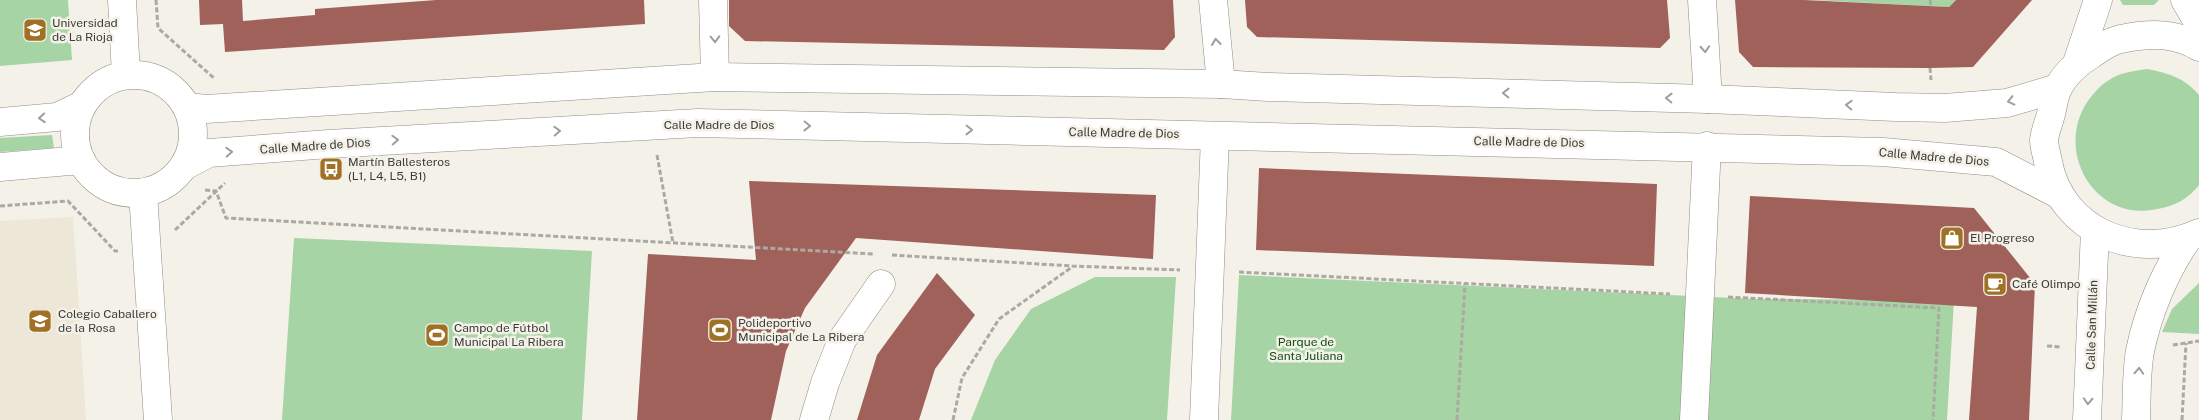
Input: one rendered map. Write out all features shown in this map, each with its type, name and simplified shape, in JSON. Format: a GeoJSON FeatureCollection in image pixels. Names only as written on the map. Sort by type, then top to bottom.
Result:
{"type":"FeatureCollection","features":[{"type":"Feature","properties":{"kind":"main road"},"geometry":{"type":"LineString","coordinates":[[122,0],[126,75]]}},
{"type":"Feature","properties":{"kind":"main road"},"geometry":{"type":"LineString","coordinates":[[713,0],[715,77]]}},
{"type":"Feature","properties":{"kind":"main road"},"geometry":{"type":"LineString","coordinates":[[1213,0],[1221,84]]}},
{"type":"Feature","properties":{"kind":"main road"},"geometry":{"type":"LineString","coordinates":[[1702,0],[1708,98]]}},
{"type":"Feature","properties":{"kind":"main road"},"geometry":{"type":"LineString","coordinates":[[2098,0],[2077,63],[2058,88],[2044,140],[2051,177],[2060,195],[2073,213],[2095,230],[2121,241],[2151,245],[2173,243],[2194,235]]}},
{"type":"Feature","properties":{"kind":"main road"},"geometry":{"type":"LineString","coordinates":[[2185,0],[2199,24]]}},
{"type":"Feature","properties":{"kind":"main road"},"geometry":{"type":"LineString","coordinates":[[2077,63],[2114,40],[2150,33],[2187,40],[2199,47]]}},
{"type":"Feature","properties":{"kind":"main road"},"geometry":{"type":"LineString","coordinates":[[0,122],[57,117],[82,105],[101,85],[113,78],[126,75],[150,77],[172,88],[187,107],[193,126],[193,133],[192,147],[184,166],[154,189],[128,193],[113,189],[100,182],[89,172],[81,160],[76,142],[76,123],[82,105]]}},
{"type":"Feature","properties":{"kind":"main road"},"geometry":{"type":"LineString","coordinates":[[187,107],[206,109],[715,77],[1221,84],[1268,88],[1708,98],[1945,108],[2007,102],[2058,88]]}},
{"type":"Feature","properties":{"kind":"main road","name":"Calle Madre de Dios"},"geometry":{"type":"LineString","coordinates":[[184,166],[209,152],[698,123],[1707,146],[1883,152],[1996,162],[2060,195]]}},
{"type":"Feature","properties":{"kind":"main road"},"geometry":{"type":"LineString","coordinates":[[1204,420],[1215,136]]}},
{"type":"Feature","properties":{"kind":"main road"},"geometry":{"type":"LineString","coordinates":[[1694,420],[1707,146]]}},
{"type":"Feature","properties":{"kind":"main road"},"geometry":{"type":"LineString","coordinates":[[0,167],[81,160]]}},
{"type":"Feature","properties":{"kind":"main road"},"geometry":{"type":"LineString","coordinates":[[154,189],[148,249],[158,420]]}},
{"type":"Feature","properties":{"kind":"main road","name":"Calle San Millán"},"geometry":{"type":"LineString","coordinates":[[2087,420],[2095,230]]}},
{"type":"Feature","properties":{"kind":"main road"},"geometry":{"type":"LineString","coordinates":[[2136,420],[2140,352],[2153,306],[2176,255],[2194,235]]}},
{"type":"Feature","properties":{"kind":"main road"},"geometry":{"type":"LineString","coordinates":[[814,420],[825,383],[842,340],[881,284]]}},
{"type":"Feature","properties":{"kind":"path"},"geometry":{"type":"LineString","coordinates":[[156,0],[158,28],[223,86],[226,107]]}},
{"type":"Feature","properties":{"kind":"path"},"geometry":{"type":"LineString","coordinates":[[1930,0],[1931,6]]}},
{"type":"Feature","properties":{"kind":"path"},"geometry":{"type":"LineString","coordinates":[[652,125],[673,243]]}},
{"type":"Feature","properties":{"kind":"path"},"geometry":{"type":"LineString","coordinates":[[175,240],[174,230],[232,175],[230,152]]}},
{"type":"Feature","properties":{"kind":"path"},"geometry":{"type":"LineString","coordinates":[[154,189],[216,191]]}},
{"type":"Feature","properties":{"kind":"path"},"geometry":{"type":"LineString","coordinates":[[216,191],[226,218],[880,254]]}},
{"type":"Feature","properties":{"kind":"path"},"geometry":{"type":"LineString","coordinates":[[0,206],[68,201],[114,251],[148,249]]}},
{"type":"Feature","properties":{"kind":"path"},"geometry":{"type":"LineString","coordinates":[[889,254],[1072,266],[1210,271],[1938,308],[1932,420]]}},
{"type":"Feature","properties":{"kind":"path"},"geometry":{"type":"LineString","coordinates":[[953,420],[962,378],[999,319],[1072,266]]}},
{"type":"Feature","properties":{"kind":"path"},"geometry":{"type":"LineString","coordinates":[[1456,420],[1465,284]]}},
{"type":"Feature","properties":{"kind":"path"},"geometry":{"type":"LineString","coordinates":[[2182,420],[2186,343]]}},
{"type":"Feature","properties":{"kind":"shaded area","name":"Colegio Caballero de la Rosa"},"geometry":{"type":"Polygon","coordinates":[[[73,217],[86,420],[0,420],[0,221],[73,217]]]}},
{"type":"Feature","properties":{"kind":"green space","name":"Universidad de La Rioja"},"geometry":{"type":"Polygon","coordinates":[[[0,0],[68,0],[72,60],[0,66],[0,0]]]}},
{"type":"Feature","properties":{"kind":"green space"},"geometry":{"type":"Polygon","coordinates":[[[1812,0],[1956,0],[1949,7],[1812,0]]]}},
{"type":"Feature","properties":{"kind":"green space"},"geometry":{"type":"Polygon","coordinates":[[[2120,0],[2159,0],[2154,5],[2123,5],[2120,0]]]}},
{"type":"Feature","properties":{"kind":"green space"},"geometry":{"type":"Polygon","coordinates":[[[2147,69],[2162,72],[2182,80],[2199,95],[2199,185],[2186,198],[2170,206],[2157,209],[2133,210],[2113,204],[2096,191],[2084,174],[2077,154],[2076,133],[2082,111],[2102,85],[2121,74],[2147,69]]]}},
{"type":"Feature","properties":{"kind":"green space"},"geometry":{"type":"Polygon","coordinates":[[[52,135],[54,148],[0,152],[0,138],[52,135]]]}},
{"type":"Feature","properties":{"kind":"green space","name":"Campo de Fútbol Municipal La Ribera"},"geometry":{"type":"Polygon","coordinates":[[[294,238],[592,251],[582,420],[282,420],[294,238]]]}},
{"type":"Feature","properties":{"kind":"green space","name":"Parque de Santa Juliana"},"geometry":{"type":"Polygon","coordinates":[[[1239,275],[1755,299],[1954,300],[1947,420],[1231,420],[1239,275]]]}},
{"type":"Feature","properties":{"kind":"green space"},"geometry":{"type":"Polygon","coordinates":[[[1095,277],[1176,277],[1167,420],[971,420],[995,360],[1031,309],[1095,277]]]}},
{"type":"Feature","properties":{"kind":"green space"},"geometry":{"type":"Polygon","coordinates":[[[2199,283],[2199,334],[2162,332],[2172,309],[2199,283]]]}},
{"type":"Feature","properties":{"kind":"building"},"geometry":{"type":"Polygon","coordinates":[[[199,0],[242,0],[243,21],[315,15],[315,9],[436,0],[644,0],[645,24],[225,52],[223,24],[200,25],[199,0]]]}},
{"type":"Feature","properties":{"kind":"building"},"geometry":{"type":"Polygon","coordinates":[[[729,0],[1173,0],[1175,37],[1164,50],[745,41],[729,26],[729,0]]]}},
{"type":"Feature","properties":{"kind":"building"},"geometry":{"type":"Polygon","coordinates":[[[1245,0],[1667,0],[1670,38],[1660,48],[1257,37],[1247,27],[1245,0]]]}},
{"type":"Feature","properties":{"kind":"building"},"geometry":{"type":"Polygon","coordinates":[[[1735,0],[1804,0],[1949,7],[1956,0],[2032,0],[1973,67],[1930,68],[1753,67],[1739,52],[1735,0]]]}},
{"type":"Feature","properties":{"kind":"building"},"geometry":{"type":"Polygon","coordinates":[[[1259,168],[1657,184],[1654,266],[1256,250],[1259,168]]]}},
{"type":"Feature","properties":{"kind":"building"},"geometry":{"type":"Polygon","coordinates":[[[749,181],[1156,195],[1153,259],[856,238],[805,308],[786,351],[771,420],[637,420],[648,254],[756,260],[749,181]]]}},
{"type":"Feature","properties":{"kind":"building"},"geometry":{"type":"Polygon","coordinates":[[[1750,196],[1974,208],[2035,284],[2029,420],[1969,420],[1977,307],[1745,293],[1750,196]]]}},
{"type":"Feature","properties":{"kind":"building"},"geometry":{"type":"Polygon","coordinates":[[[937,273],[975,315],[935,369],[919,420],[857,420],[877,355],[937,273]]]}},
{"type":"Feature","properties":{"kind":"place","name":"Universidad de La Rioja"},"geometry":{"type":"Point","coordinates":[35,30]}},
{"type":"Feature","properties":{"kind":"place","name":"Martín Ballesteros (L1, L4, L5, B1)"},"geometry":{"type":"Point","coordinates":[331,169]}},
{"type":"Feature","properties":{"kind":"place","name":"El Progreso"},"geometry":{"type":"Point","coordinates":[1952,238]}},
{"type":"Feature","properties":{"kind":"place","name":"Café Olimpo"},"geometry":{"type":"Point","coordinates":[1995,284]}},
{"type":"Feature","properties":{"kind":"place","name":"Colegio Caballero de la Rosa"},"geometry":{"type":"Point","coordinates":[40,321]}},
{"type":"Feature","properties":{"kind":"place","name":"Polideportivo Municipal de La Ribera"},"geometry":{"type":"Point","coordinates":[720,330]}},
{"type":"Feature","properties":{"kind":"place","name":"Campo de Fútbol Municipal La Ribera"},"geometry":{"type":"Point","coordinates":[437,335]}}]}
